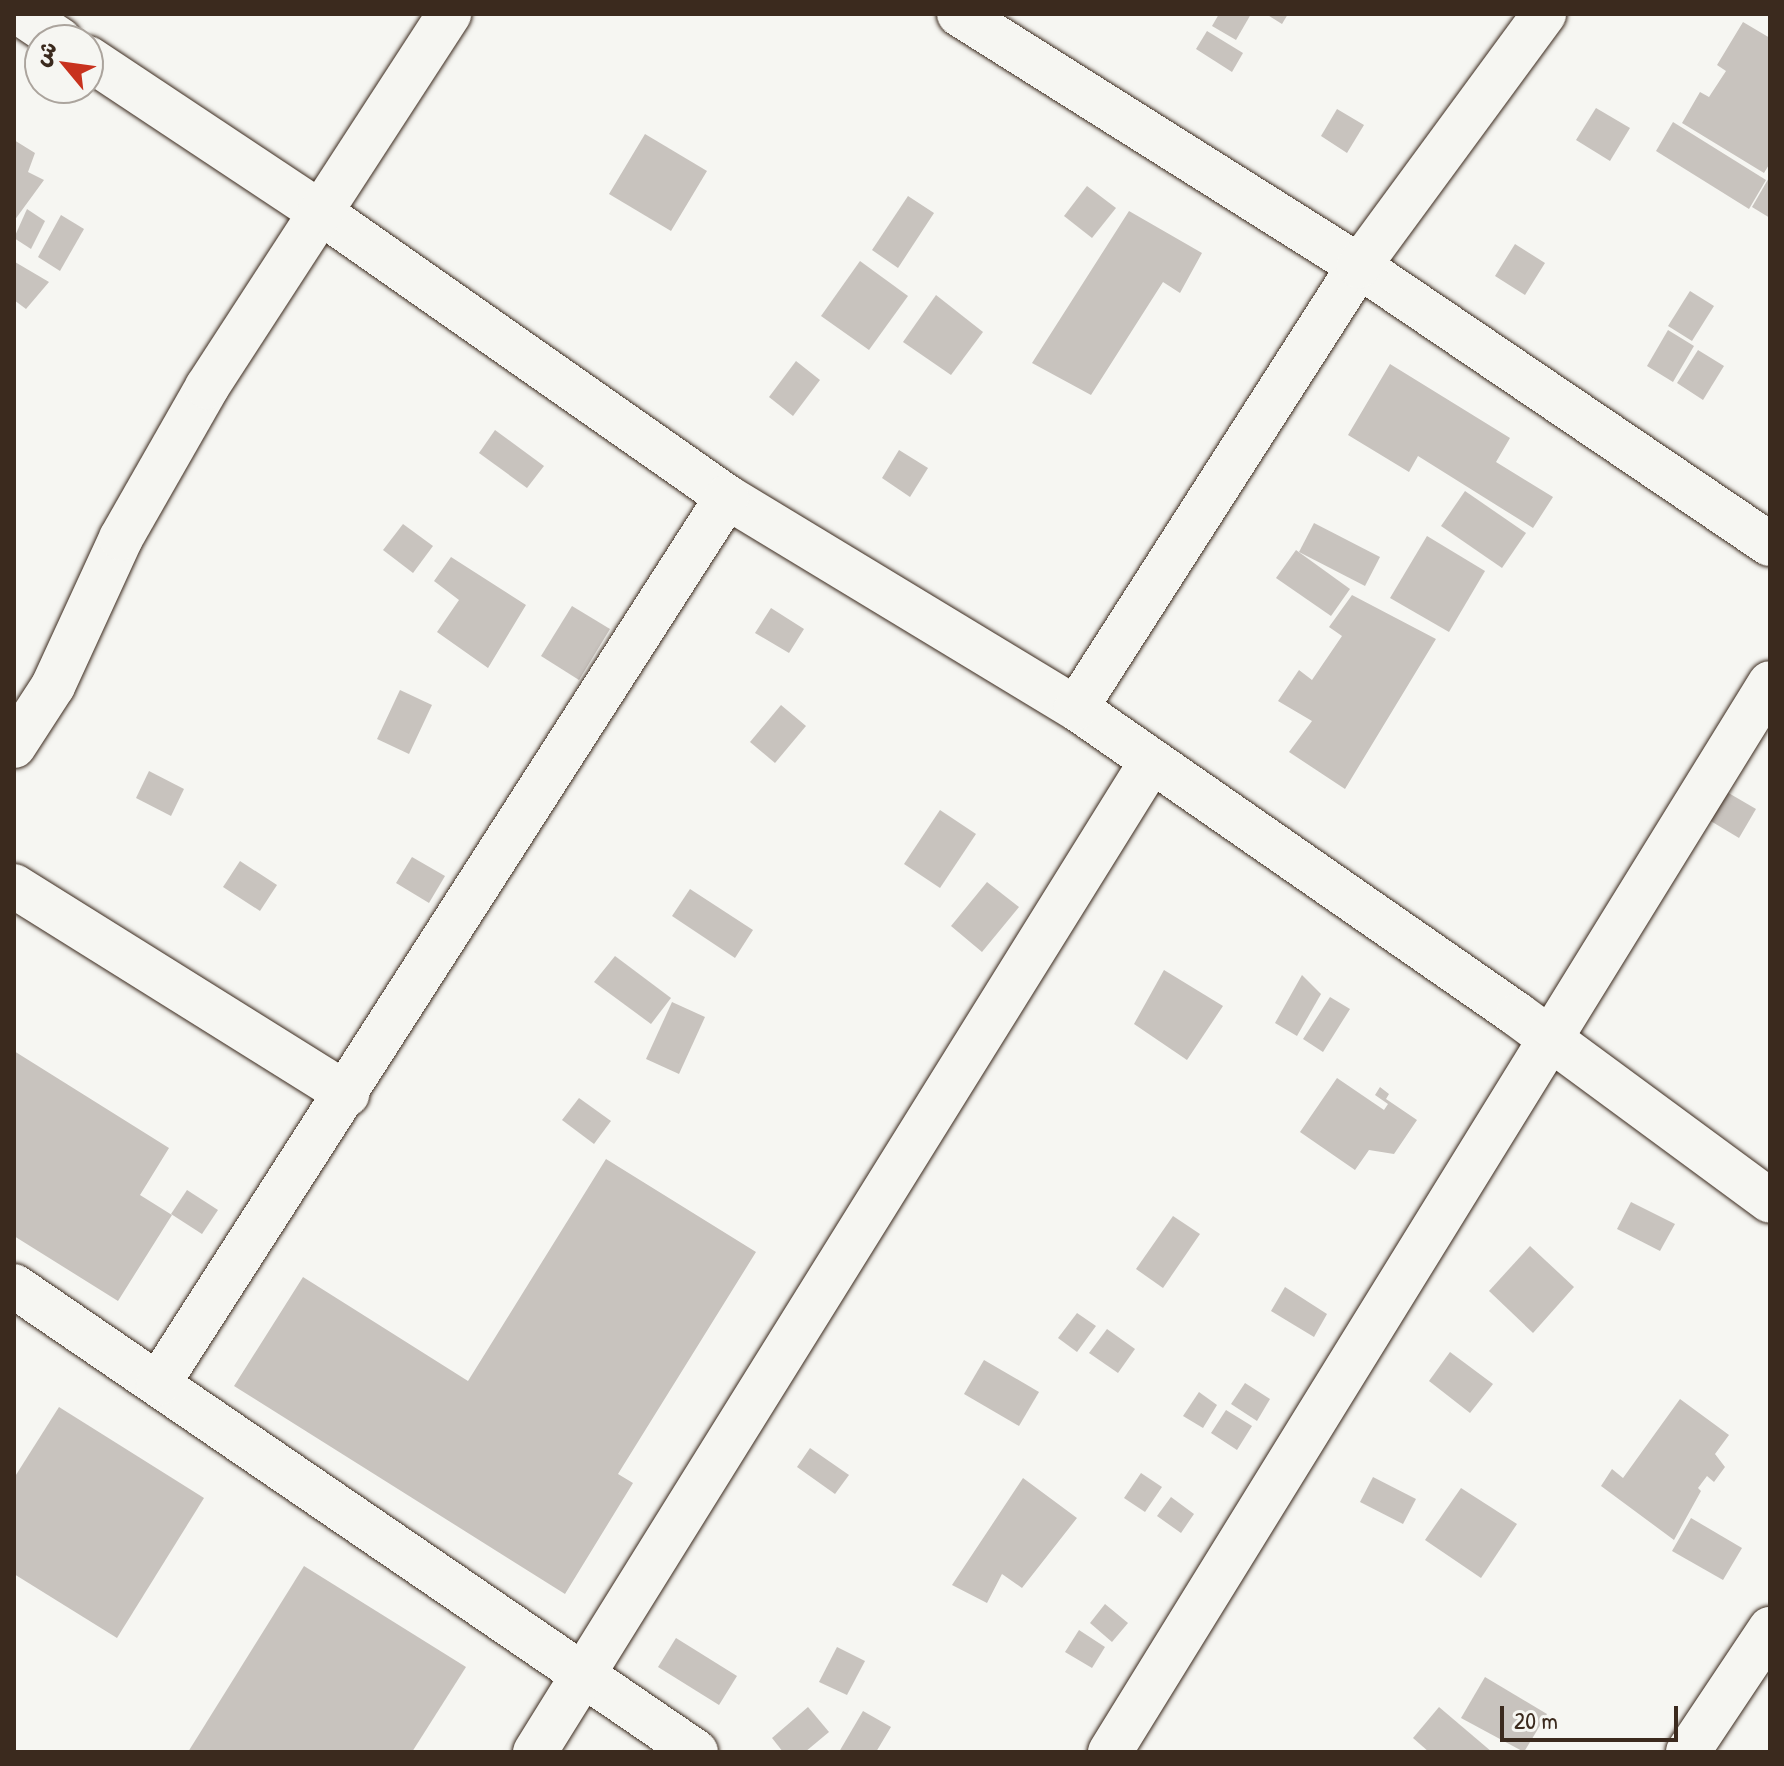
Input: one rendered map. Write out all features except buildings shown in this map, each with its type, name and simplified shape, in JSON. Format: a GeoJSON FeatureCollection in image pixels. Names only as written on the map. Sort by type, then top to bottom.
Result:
{"type":"FeatureCollection","features":[{"type":"Feature","properties":{"kind":"street"},"geometry":{"type":"LineString","coordinates":[[14,746],[53,686],[121,538],[207,387],[449,14]]}},
{"type":"Feature","properties":{"kind":"street"},"geometry":{"type":"LineString","coordinates":[[959,14],[1359,266],[1770,544]]}},
{"type":"Feature","properties":{"kind":"street"},"geometry":{"type":"LineString","coordinates":[[1076,708],[1359,266],[1544,14]]}},
{"type":"Feature","properties":{"kind":"street"},"geometry":{"type":"LineString","coordinates":[[104,69],[320,212],[727,497],[1076,708],[1551,1038],[1770,1201]]}},
{"type":"Feature","properties":{"kind":"street"},"geometry":{"type":"LineString","coordinates":[[158,1384],[347,1094],[727,497]]}},
{"type":"Feature","properties":{"kind":"street"},"geometry":{"type":"LineString","coordinates":[[1110,1752],[1770,683]]}},
{"type":"Feature","properties":{"kind":"street"},"geometry":{"type":"LineString","coordinates":[[535,1752],[1151,762]]}},
{"type":"Feature","properties":{"kind":"street"},"geometry":{"type":"LineString","coordinates":[[14,886],[347,1094]]}},
{"type":"Feature","properties":{"kind":"street"},"geometry":{"type":"LineString","coordinates":[[14,1286],[696,1752]]}},
{"type":"Feature","properties":{"kind":"street"},"geometry":{"type":"LineString","coordinates":[[1688,1752],[1770,1629]]}}]}
